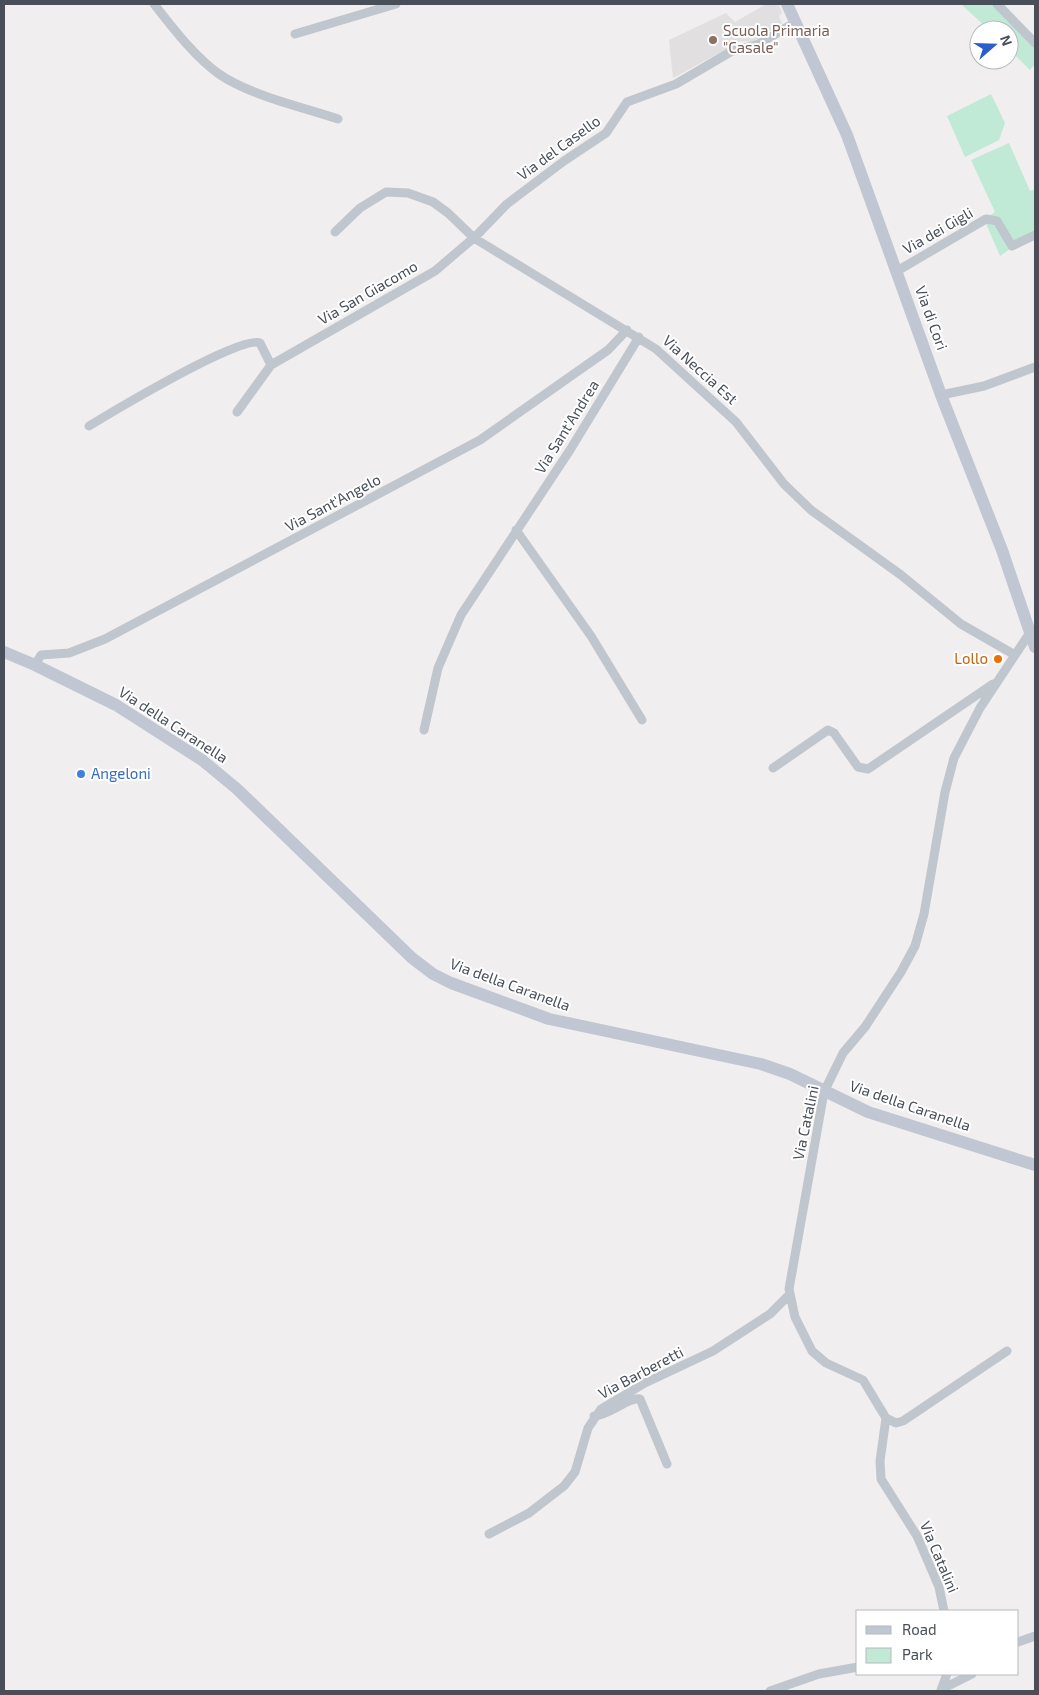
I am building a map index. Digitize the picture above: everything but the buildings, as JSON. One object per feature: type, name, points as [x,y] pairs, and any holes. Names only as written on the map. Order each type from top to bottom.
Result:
[{"type":"main road","name":"Via di Cori","points":[[787,4],[840,116],[941,395],[995,530],[1035,647]]},
{"type":"main road","name":"Via della Caranella","points":[[4,652],[35,665],[126,711],[211,767],[252,803],[412,958],[436,976],[476,993],[556,1021],[753,1061],[790,1074],[868,1112],[1035,1165]]},
{"type":"street","points":[[154,4],[184,39],[222,76],[268,96],[338,119]]},
{"type":"street","points":[[295,34],[396,4]]},
{"type":"street","points":[[997,4],[1035,44]]},
{"type":"street","name":"Via del Casello","points":[[474,238],[507,204],[607,131],[627,102],[676,84],[732,51],[757,46],[796,22]]},
{"type":"street","name":"Via Neccia Est","points":[[335,232],[368,202],[386,192],[395,191],[416,195],[433,202],[448,213],[474,238],[640,337],[665,356],[732,417],[784,484],[811,510],[901,575],[965,627],[1015,655]]},
{"type":"street","name":"Via dei Gigli","points":[[897,271],[986,219],[997,221],[1012,246],[1035,235]]},
{"type":"street","name":"Via San Giacomo","points":[[237,412],[271,365],[435,271],[474,238]]},
{"type":"street","name":"Via Sant'Angelo","points":[[35,665],[41,655],[67,654],[105,639],[480,440],[608,350],[627,330]]},
{"type":"street","name":"Via Sant'Andrea","points":[[424,730],[438,668],[455,626],[472,595],[573,444],[640,337]]},
{"type":"street","points":[[89,426],[211,358],[250,342],[260,343],[271,365]]},
{"type":"street","points":[[941,395],[984,386],[1035,367]]},
{"type":"street","points":[[516,530],[591,636],[642,720]]},
{"type":"street","name":"Via Catalini","points":[[944,1610],[939,1587],[918,1536],[881,1478],[880,1462],[886,1418],[864,1380],[826,1363],[812,1351],[795,1318],[789,1296],[824,1092],[843,1054],[865,1027],[901,972],[919,936],[952,762],[963,737],[997,681],[1031,631]]},
{"type":"street","points":[[773,768],[828,730],[834,733],[858,767],[868,770],[997,681]]},
{"type":"street","name":"Via Barberetti","points":[[489,1534],[533,1511],[564,1486],[576,1470],[594,1416],[606,1405],[632,1390],[702,1356],[746,1330],[774,1312],[789,1296]]},
{"type":"street","points":[[886,1418],[896,1423],[903,1421],[1008,1351]]},
{"type":"street","points":[[594,1416],[611,1412],[634,1399],[640,1399],[667,1464]]},
{"type":"street","points":[[1019,1642],[1035,1636]]},
{"type":"street","points":[[770,1691],[819,1674],[856,1667]]},
{"type":"street","points":[[941,1691],[947,1675]]},
{"type":"street","points":[[941,1691],[970,1675]]},
{"type":"shaded area","name":"Scuola Primaria \"Casale\"","points":[[766,4],[778,4],[782,12],[779,17],[782,23],[754,42],[741,41],[673,78],[669,40],[726,13],[735,22]]},
{"type":"green space","points":[[961,4],[992,4],[1008,20],[978,20]]},
{"type":"green space","points":[[1019,32],[1035,48],[1035,64],[1030,70],[1019,59]]},
{"type":"green space","points":[[991,94],[1005,123],[999,140],[965,157],[947,116]]},
{"type":"green space","points":[[1009,143],[1030,191],[1035,189],[1035,231],[1000,256],[984,219],[995,212],[971,160]]},
{"type":"place","name":"Scuola Primaria \"Casale\"","points":[[713,40]]},
{"type":"place","name":"Lollo","points":[[998,659]]},
{"type":"place","name":"Angeloni","points":[[81,774]]}]
